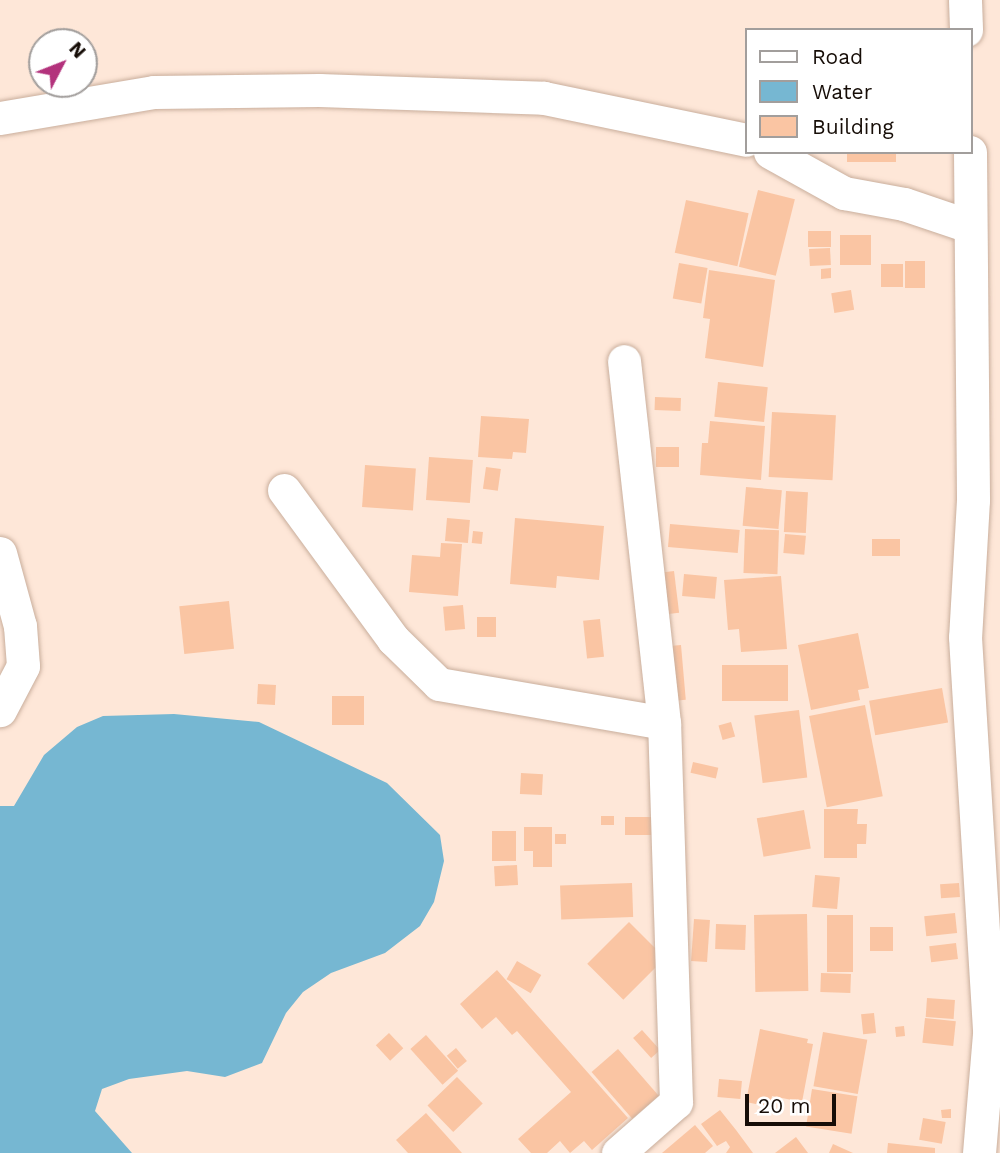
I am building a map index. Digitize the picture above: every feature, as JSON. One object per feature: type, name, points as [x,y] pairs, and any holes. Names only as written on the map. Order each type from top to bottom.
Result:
[{"type":"street","points":[[965,0],[966,28]]},
{"type":"street","points":[[0,118],[154,93],[329,90],[544,98],[744,140]]},
{"type":"street","points":[[773,154],[844,192],[904,204],[969,226]]},
{"type":"street","points":[[970,154],[973,500],[965,637],[989,1034],[979,1153]]},
{"type":"street","points":[[618,1153],[676,1102],[664,723],[624,361]]},
{"type":"street","points":[[284,490],[393,639],[439,684],[664,723]]},
{"type":"street","points":[[0,553],[20,626],[23,666],[0,710]]},
{"type":"water","points":[[174,714],[259,722],[387,783],[440,835],[444,861],[434,902],[420,926],[385,953],[331,973],[303,992],[286,1013],[262,1063],[225,1077],[187,1071],[129,1079],[102,1089],[95,1111],[132,1153],[0,1153],[0,806],[14,806],[44,755],[77,727],[103,716]]},
{"type":"building","points":[[847,154],[896,154],[896,162],[847,162]]},
{"type":"building","points":[[758,190],[795,199],[776,276],[739,267]]},
{"type":"building","points":[[686,200],[749,213],[737,266],[675,253]]},
{"type":"building","points":[[808,231],[831,231],[831,247],[808,247]]},
{"type":"building","points":[[840,235],[871,235],[871,265],[840,265]]},
{"type":"building","points":[[830,248],[831,265],[810,266],[809,249]]},
{"type":"building","points":[[905,261],[925,261],[925,288],[905,288]]},
{"type":"building","points":[[679,263],[708,268],[701,303],[673,298]]},
{"type":"building","points":[[881,264],[903,264],[903,287],[881,287]]},
{"type":"building","points":[[831,268],[831,278],[821,279],[821,269]]},
{"type":"building","points":[[709,270],[775,280],[763,367],[705,358],[710,319],[703,318]]},
{"type":"building","points":[[851,290],[854,310],[834,313],[831,293]]},
{"type":"building","points":[[718,382],[768,387],[764,422],[714,417]]},
{"type":"building","points":[[655,397],[681,398],[681,411],[655,410]]},
{"type":"building","points":[[772,412],[836,415],[833,480],[769,477]]},
{"type":"building","points":[[481,416],[529,419],[526,453],[513,452],[512,459],[478,457]]},
{"type":"building","points":[[710,421],[765,426],[761,480],[700,475],[702,443],[708,443]]},
{"type":"building","points":[[656,447],[679,447],[679,467],[656,467]]},
{"type":"building","points":[[429,457],[473,460],[470,503],[426,500]]},
{"type":"building","points":[[365,465],[416,469],[413,510],[362,507]]},
{"type":"building","points":[[486,467],[501,469],[498,491],[483,489]]},
{"type":"building","points":[[746,487],[782,490],[778,529],[743,526]]},
{"type":"building","points":[[786,491],[808,492],[806,533],[784,532]]},
{"type":"building","points":[[447,518],[470,520],[468,543],[445,541]]},
{"type":"building","points":[[515,518],[604,526],[599,580],[557,576],[556,588],[510,584]]},
{"type":"building","points":[[670,524],[740,530],[738,553],[668,547]]},
{"type":"building","points":[[745,529],[779,530],[777,574],[743,573]]},
{"type":"building","points":[[473,531],[483,532],[482,544],[472,543]]},
{"type":"building","points":[[785,534],[806,536],[804,555],[783,553]]},
{"type":"building","points":[[872,539],[900,539],[900,556],[872,556]]},
{"type":"building","points":[[441,543],[462,544],[458,596],[409,592],[412,555],[440,557]]},
{"type":"building","points":[[674,571],[679,613],[655,616],[650,574]]},
{"type":"building","points":[[684,574],[717,577],[715,599],[682,596]]},
{"type":"building","points":[[781,576],[787,649],[741,652],[739,629],[728,630],[724,580]]},
{"type":"building","points":[[229,601],[234,649],[184,654],[179,606]]},
{"type":"building","points":[[463,605],[465,629],[445,631],[443,607]]},
{"type":"building","points":[[477,617],[496,617],[496,637],[477,637]]},
{"type":"building","points":[[600,619],[604,657],[587,659],[583,621]]},
{"type":"building","points":[[858,633],[869,688],[858,690],[860,700],[811,710],[798,645]]},
{"type":"building","points":[[681,645],[686,700],[664,702],[659,647]]},
{"type":"building","points":[[722,665],[788,665],[788,701],[722,701]]},
{"type":"building","points":[[258,684],[276,685],[275,705],[257,704]]},
{"type":"building","points":[[942,688],[948,722],[875,735],[869,701]]},
{"type":"building","points":[[332,696],[364,696],[364,725],[332,725]]},
{"type":"building","points":[[865,705],[883,796],[827,807],[809,716]]},
{"type":"building","points":[[799,710],[807,777],[763,783],[754,715]]},
{"type":"building","points":[[731,722],[735,736],[723,740],[719,726]]},
{"type":"building","points":[[693,762],[718,768],[716,779],[691,773]]},
{"type":"building","points":[[521,773],[543,774],[542,795],[520,794]]},
{"type":"building","points":[[824,809],[858,809],[857,824],[867,824],[866,844],[857,844],[857,858],[824,858]]},
{"type":"building","points":[[804,810],[811,848],[764,857],[757,818]]},
{"type":"building","points":[[601,816],[614,816],[614,825],[601,825]]},
{"type":"building","points":[[625,817],[654,817],[654,835],[625,835]]},
{"type":"building","points":[[524,827],[552,827],[552,867],[533,867],[533,851],[524,851]]},
{"type":"building","points":[[492,831],[516,831],[516,861],[492,861]]},
{"type":"building","points":[[555,834],[566,834],[566,844],[555,844]]},
{"type":"building","points":[[517,865],[518,885],[495,886],[494,866]]},
{"type":"building","points":[[815,875],[840,877],[837,909],[812,907]]},
{"type":"building","points":[[632,883],[633,917],[561,919],[560,886]]},
{"type":"building","points":[[959,883],[960,897],[941,898],[940,884]]},
{"type":"building","points":[[955,913],[957,933],[926,936],[924,916]]},
{"type":"building","points":[[807,914],[808,991],[755,992],[754,915]]},
{"type":"building","points":[[827,915],[853,915],[853,972],[827,972]]},
{"type":"building","points":[[694,919],[710,920],[707,962],[691,961]]},
{"type":"building","points":[[629,922],[665,958],[623,1000],[587,964]]},
{"type":"building","points":[[716,924],[746,925],[745,950],[715,949]]},
{"type":"building","points":[[870,927],[893,927],[893,951],[870,951]]},
{"type":"building","points":[[956,943],[958,959],[931,962],[929,946]]},
{"type":"building","points":[[517,961],[541,975],[531,993],[506,979]]},
{"type":"building","points":[[497,970],[628,1118],[592,1150],[584,1141],[570,1153],[560,1141],[547,1153],[531,1153],[518,1139],[571,1092],[517,1031],[512,1035],[496,1017],[482,1029],[460,1004]]},
{"type":"building","points":[[821,973],[851,974],[850,993],[820,992]]},
{"type":"building","points":[[927,998],[955,1000],[954,1019],[926,1017]]},
{"type":"building","points":[[874,1013],[876,1033],[863,1034],[861,1014]]},
{"type":"building","points":[[925,1018],[956,1021],[953,1046],[922,1043]]},
{"type":"building","points":[[904,1026],[905,1036],[896,1037],[895,1027]]},
{"type":"building","points":[[760,1029],[808,1039],[807,1043],[813,1044],[802,1102],[772,1096],[770,1107],[746,1102]]},
{"type":"building","points":[[642,1030],[660,1050],[651,1058],[633,1038]]},
{"type":"building","points":[[823,1032],[867,1040],[858,1094],[813,1086]]},
{"type":"building","points":[[389,1033],[403,1048],[390,1061],[376,1045]]},
{"type":"building","points":[[426,1035],[458,1071],[443,1085],[410,1049]]},
{"type":"building","points":[[456,1048],[467,1061],[458,1069],[447,1056]]},
{"type":"building","points":[[618,1049],[659,1096],[632,1119],[592,1072]]},
{"type":"building","points":[[457,1077],[483,1104],[453,1132],[428,1105]]},
{"type":"building","points":[[719,1079],[742,1081],[740,1099],[717,1097]]},
{"type":"building","points":[[812,1089],[857,1096],[851,1134],[806,1127]]},
{"type":"building","points":[[951,1109],[951,1118],[942,1118],[941,1110]]},
{"type":"building","points":[[720,1110],[753,1153],[726,1153],[730,1147],[726,1141],[717,1146],[701,1124]]},
{"type":"building","points":[[426,1113],[462,1153],[408,1153],[396,1140]]},
{"type":"building","points":[[923,1118],[946,1122],[942,1144],[919,1140]]},
{"type":"building","points":[[695,1125],[713,1146],[705,1153],[662,1153]]},
{"type":"building","points":[[796,1137],[808,1153],[775,1153]]},
{"type":"building","points":[[888,1143],[935,1148],[935,1153],[887,1153]]},
{"type":"building","points":[[833,1144],[853,1153],[829,1153]]}]
